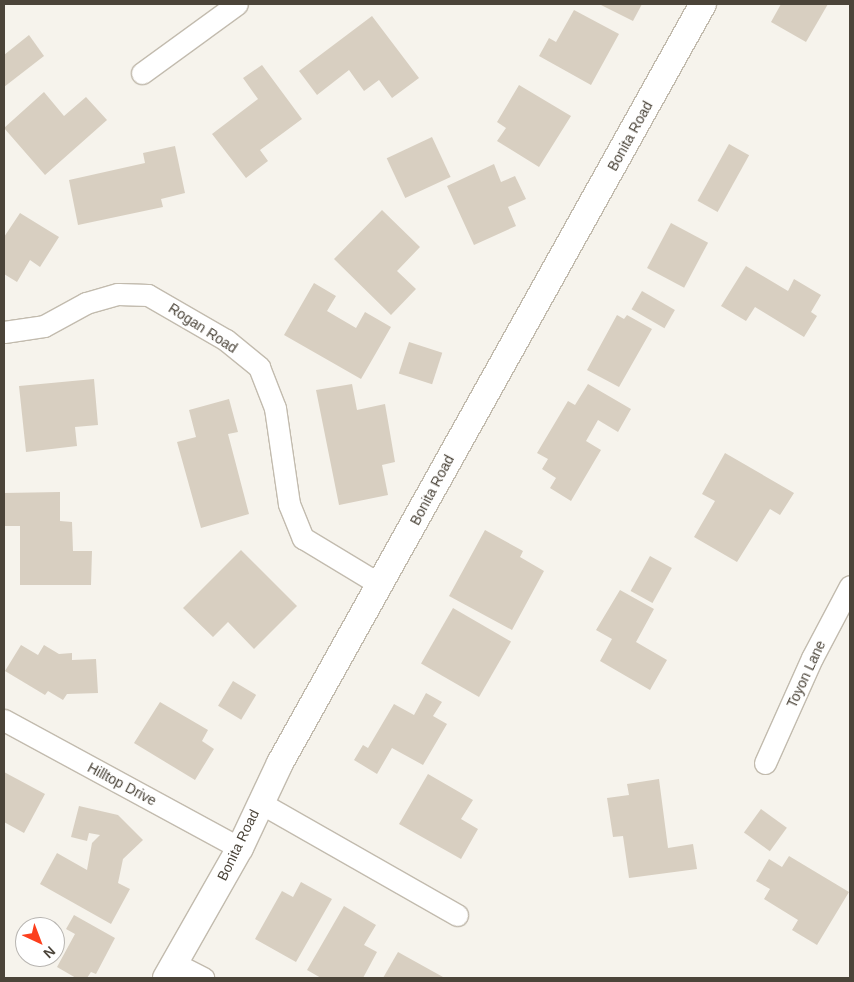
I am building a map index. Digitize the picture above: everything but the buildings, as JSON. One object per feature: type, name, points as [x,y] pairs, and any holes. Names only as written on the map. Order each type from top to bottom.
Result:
[{"type":"street","points":[[142,73],[238,4]]},
{"type":"street","name":"Bonita Road","points":[[170,971],[240,848],[259,802],[381,585],[505,355],[703,4]]},
{"type":"street","name":"Rogan Road","points":[[4,332],[44,326],[86,303],[118,294],[148,295],[226,340],[259,367],[269,392],[275,408],[289,504],[304,538],[381,585]]},
{"type":"street","name":"Toyon Lane","points":[[765,763],[812,658],[850,586]]},
{"type":"street","name":"Hilltop Drive","points":[[4,720],[240,848]]},
{"type":"street","points":[[259,802],[457,915]]},
{"type":"street","points":[[170,971],[202,978]]}]
